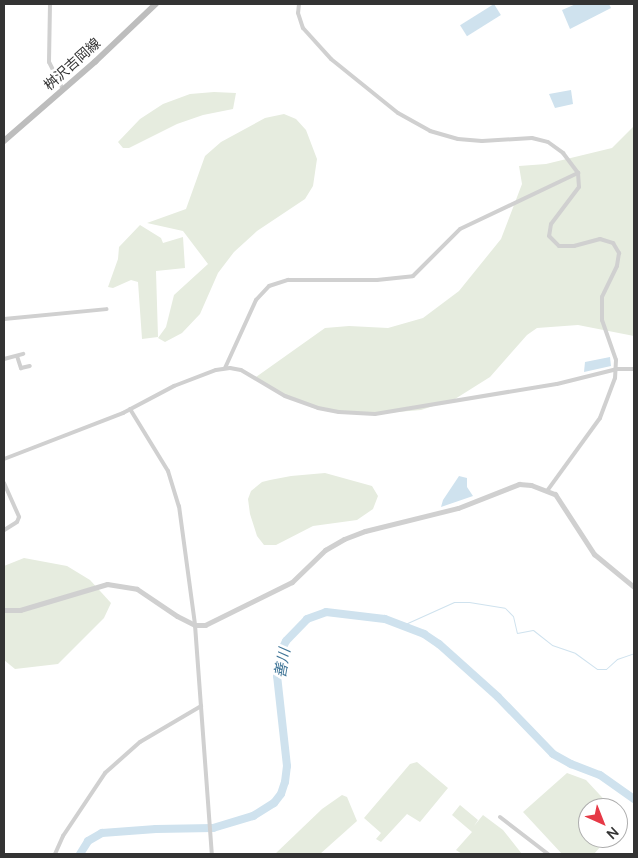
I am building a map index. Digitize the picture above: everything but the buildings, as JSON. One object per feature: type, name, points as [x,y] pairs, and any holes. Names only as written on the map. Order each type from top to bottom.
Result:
[{"type":"main road","name":"桝沢吉岡線","points":[[4,141],[63,90],[156,4]]},
{"type":"street","points":[[50,4],[49,62],[63,90]]},
{"type":"street","points":[[299,4],[298,13],[303,28],[316,43],[331,59],[398,113],[430,131],[458,139],[482,141],[532,138],[548,142],[563,153],[578,173],[579,188],[551,224],[549,236],[559,246],[574,246],[600,238],[613,243],[619,253],[617,266],[602,297],[602,320],[610,340],[617,369],[600,418],[547,491]]},
{"type":"street","points":[[226,368],[256,300],[269,286],[288,280],[377,280],[413,276],[460,228],[578,173]]},
{"type":"street","points":[[4,319],[107,309]]},
{"type":"street","points":[[4,360],[23,354]]},
{"type":"street","points":[[17,356],[21,368],[30,366]]},
{"type":"street","points":[[4,459],[130,409],[200,375],[226,368],[241,370],[285,396],[318,408],[339,412],[375,414],[557,384],[617,369],[634,369]]},
{"type":"street","points":[[130,409],[168,471],[179,506],[195,625],[212,854]]},
{"type":"street","points":[[4,483],[18,517],[17,522],[4,530]]},
{"type":"street","points":[[4,610],[20,610],[107,584],[137,589],[195,625],[205,625],[292,582],[325,550],[365,531],[458,508],[519,484],[531,485],[555,494],[594,554],[614,568],[634,587]]},
{"type":"street","points":[[55,854],[63,836],[105,773],[140,742],[201,706]]},
{"type":"street","points":[[500,817],[548,854]]},
{"type":"shaded area","points":[[236,93],[233,109],[203,115],[177,124],[129,148],[123,148],[118,142],[140,119],[163,104],[190,94]]},
{"type":"shaded area","points":[[284,114],[296,119],[306,130],[317,159],[313,186],[305,199],[257,231],[234,252],[218,273],[200,314],[182,333],[165,342],[158,338],[166,327],[174,295],[208,264],[183,231],[147,223],[186,209],[205,156],[221,142],[265,118]]},
{"type":"shaded area","points":[[634,126],[634,336],[578,325],[537,328],[527,335],[490,377],[455,399],[421,410],[362,415],[316,409],[281,395],[256,377],[325,328],[349,326],[388,328],[423,318],[459,291],[501,239],[522,184],[519,166],[546,164],[612,148]]},
{"type":"shaded area","points":[[140,225],[161,238],[163,243],[183,237],[185,268],[156,271],[158,337],[142,339],[138,282],[131,280],[113,288],[108,287],[118,259],[119,247]]},
{"type":"shaded area","points":[[325,473],[372,486],[378,496],[373,509],[357,520],[313,526],[276,545],[264,545],[257,536],[250,514],[248,499],[251,491],[262,482],[270,480]]},
{"type":"shaded area","points":[[24,558],[67,566],[90,580],[111,603],[104,618],[58,664],[15,669],[4,660],[4,566]]},
{"type":"shaded area","points":[[417,762],[448,788],[420,822],[407,814],[381,842],[376,839],[381,833],[364,818],[410,764]]},
{"type":"shaded area","points":[[567,773],[586,780],[603,798],[578,798],[578,848],[599,848],[594,854],[562,854],[523,812]]},
{"type":"shaded area","points":[[342,795],[347,797],[357,821],[320,854],[275,854],[322,809]]},
{"type":"shaded area","points":[[460,805],[478,820],[474,826],[483,815],[503,830],[522,854],[462,854],[456,850],[472,832],[452,815]]},
{"type":"water","points":[[494,4],[501,15],[467,36],[460,25]]},
{"type":"water","points":[[576,4],[609,4],[611,8],[570,29],[562,10]]},
{"type":"water","points":[[571,90],[573,104],[555,108],[549,94]]},
{"type":"water","points":[[610,357],[611,366],[584,372],[585,362]]},
{"type":"water","points":[[459,476],[467,478],[467,487],[473,496],[441,507],[443,500]]},
{"type":"waterway","points":[[403,625],[454,602],[469,602],[505,608],[513,616],[517,633],[533,630],[552,645],[575,653],[597,669],[606,669],[617,659],[634,653]]},
{"type":"waterway","name":"善川","points":[[80,854],[88,841],[102,833],[156,829],[213,828],[253,816],[274,803],[281,794],[287,766],[277,676],[281,651],[286,641],[307,619],[326,612],[385,619],[424,634],[439,644],[498,697],[553,754],[571,764],[600,775],[634,799]]}]
